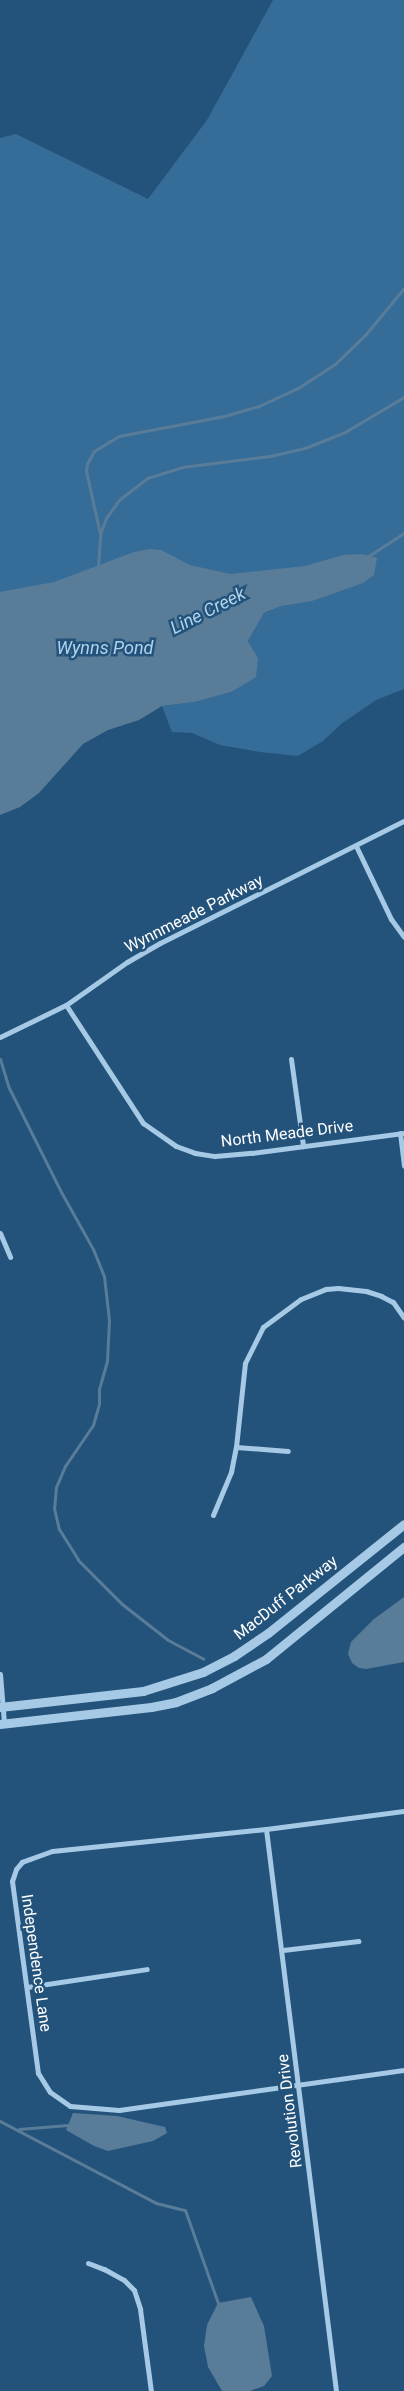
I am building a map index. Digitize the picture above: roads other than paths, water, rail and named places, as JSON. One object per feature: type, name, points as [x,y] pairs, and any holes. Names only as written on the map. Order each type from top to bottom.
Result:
[{"type":"street","name":"Wynnmeade Parkway","points":[[0,1037],[66,1004],[160,943],[404,821]]},
{"type":"street","points":[[356,846],[391,919],[404,937]]},
{"type":"street","name":"North Meade Drive","points":[[66,1004],[144,1123],[168,1142],[195,1153],[215,1156],[252,1153],[402,1133]]},
{"type":"street","points":[[291,1059],[303,1146]]},
{"type":"street","points":[[402,1133],[404,1166]]},
{"type":"street","points":[[0,1233],[10,1257]]},
{"type":"street","points":[[212,1515],[231,1472],[236,1446],[245,1364],[259,1334],[272,1319],[312,1294],[338,1288],[366,1291],[381,1296],[393,1302],[404,1318]]},
{"type":"street","points":[[236,1446],[288,1451]]},
{"type":"street","name":"MacDuff Parkway","points":[[2,1706],[143,1691],[203,1672],[234,1656],[268,1634],[404,1524]]},
{"type":"street","name":"MacDuff Parkway","points":[[2,1724],[151,1707],[176,1702],[212,1688],[266,1659],[404,1547]]},
{"type":"street","points":[[0,1674],[2,1724]]},
{"type":"street","name":"Independence Lane","points":[[404,1811],[52,1851],[22,1862],[16,1869],[12,1881],[38,2073],[50,2092],[70,2106],[119,2110],[404,2070]]},
{"type":"street","name":"Revolution Drive","points":[[266,1828],[300,2086],[336,2391]]},
{"type":"street","points":[[283,1950],[358,1941]]},
{"type":"street","points":[[27,1987],[147,1969]]},
{"type":"street","points":[[88,2263],[104,2269],[134,2290],[140,2309],[151,2391]]},
{"type":"water","name":"Wynns Pond","points":[[150,549],[161,550],[190,565],[230,574],[305,566],[343,555],[362,554],[377,558],[374,575],[363,583],[312,601],[281,606],[264,613],[248,641],[258,658],[256,677],[231,692],[195,702],[162,706],[139,720],[108,730],[83,744],[39,793],[20,807],[0,815],[0,592],[54,582],[134,552]]},
{"type":"water","points":[[404,1597],[404,1662],[366,1669],[359,1668],[352,1663],[348,1654],[351,1642],[374,1619]]},
{"type":"water","points":[[73,2113],[117,2116],[165,2127],[167,2133],[153,2141],[108,2151],[94,2146],[66,2130]]},
{"type":"water","points":[[251,2297],[264,2326],[272,2376],[264,2386],[250,2391],[222,2391],[208,2367],[204,2346],[207,2325],[218,2303]]},
{"type":"waterway","points":[[100,534],[86,471],[87,464],[94,451],[119,436],[224,416],[259,406],[298,388],[335,364],[366,334],[404,288]]},
{"type":"waterway","points":[[98,566],[100,534],[106,518],[119,500],[147,478],[182,467],[270,456],[305,448],[345,432],[404,397]]},
{"type":"waterway","name":"Line Creek","points":[[367,557],[404,533]]},
{"type":"waterway","points":[[0,1059],[9,1088],[60,1190],[93,1249],[104,1276],[109,1320],[107,1361],[99,1389],[99,1404],[93,1425],[65,1466],[56,1487],[54,1508],[59,1529],[78,1560],[122,1604],[168,1640],[203,1659]]},
{"type":"waterway","points":[[0,2121],[156,2203],[185,2210],[218,2303]]},
{"type":"waterway","points":[[19,2129],[68,2125]]}]
